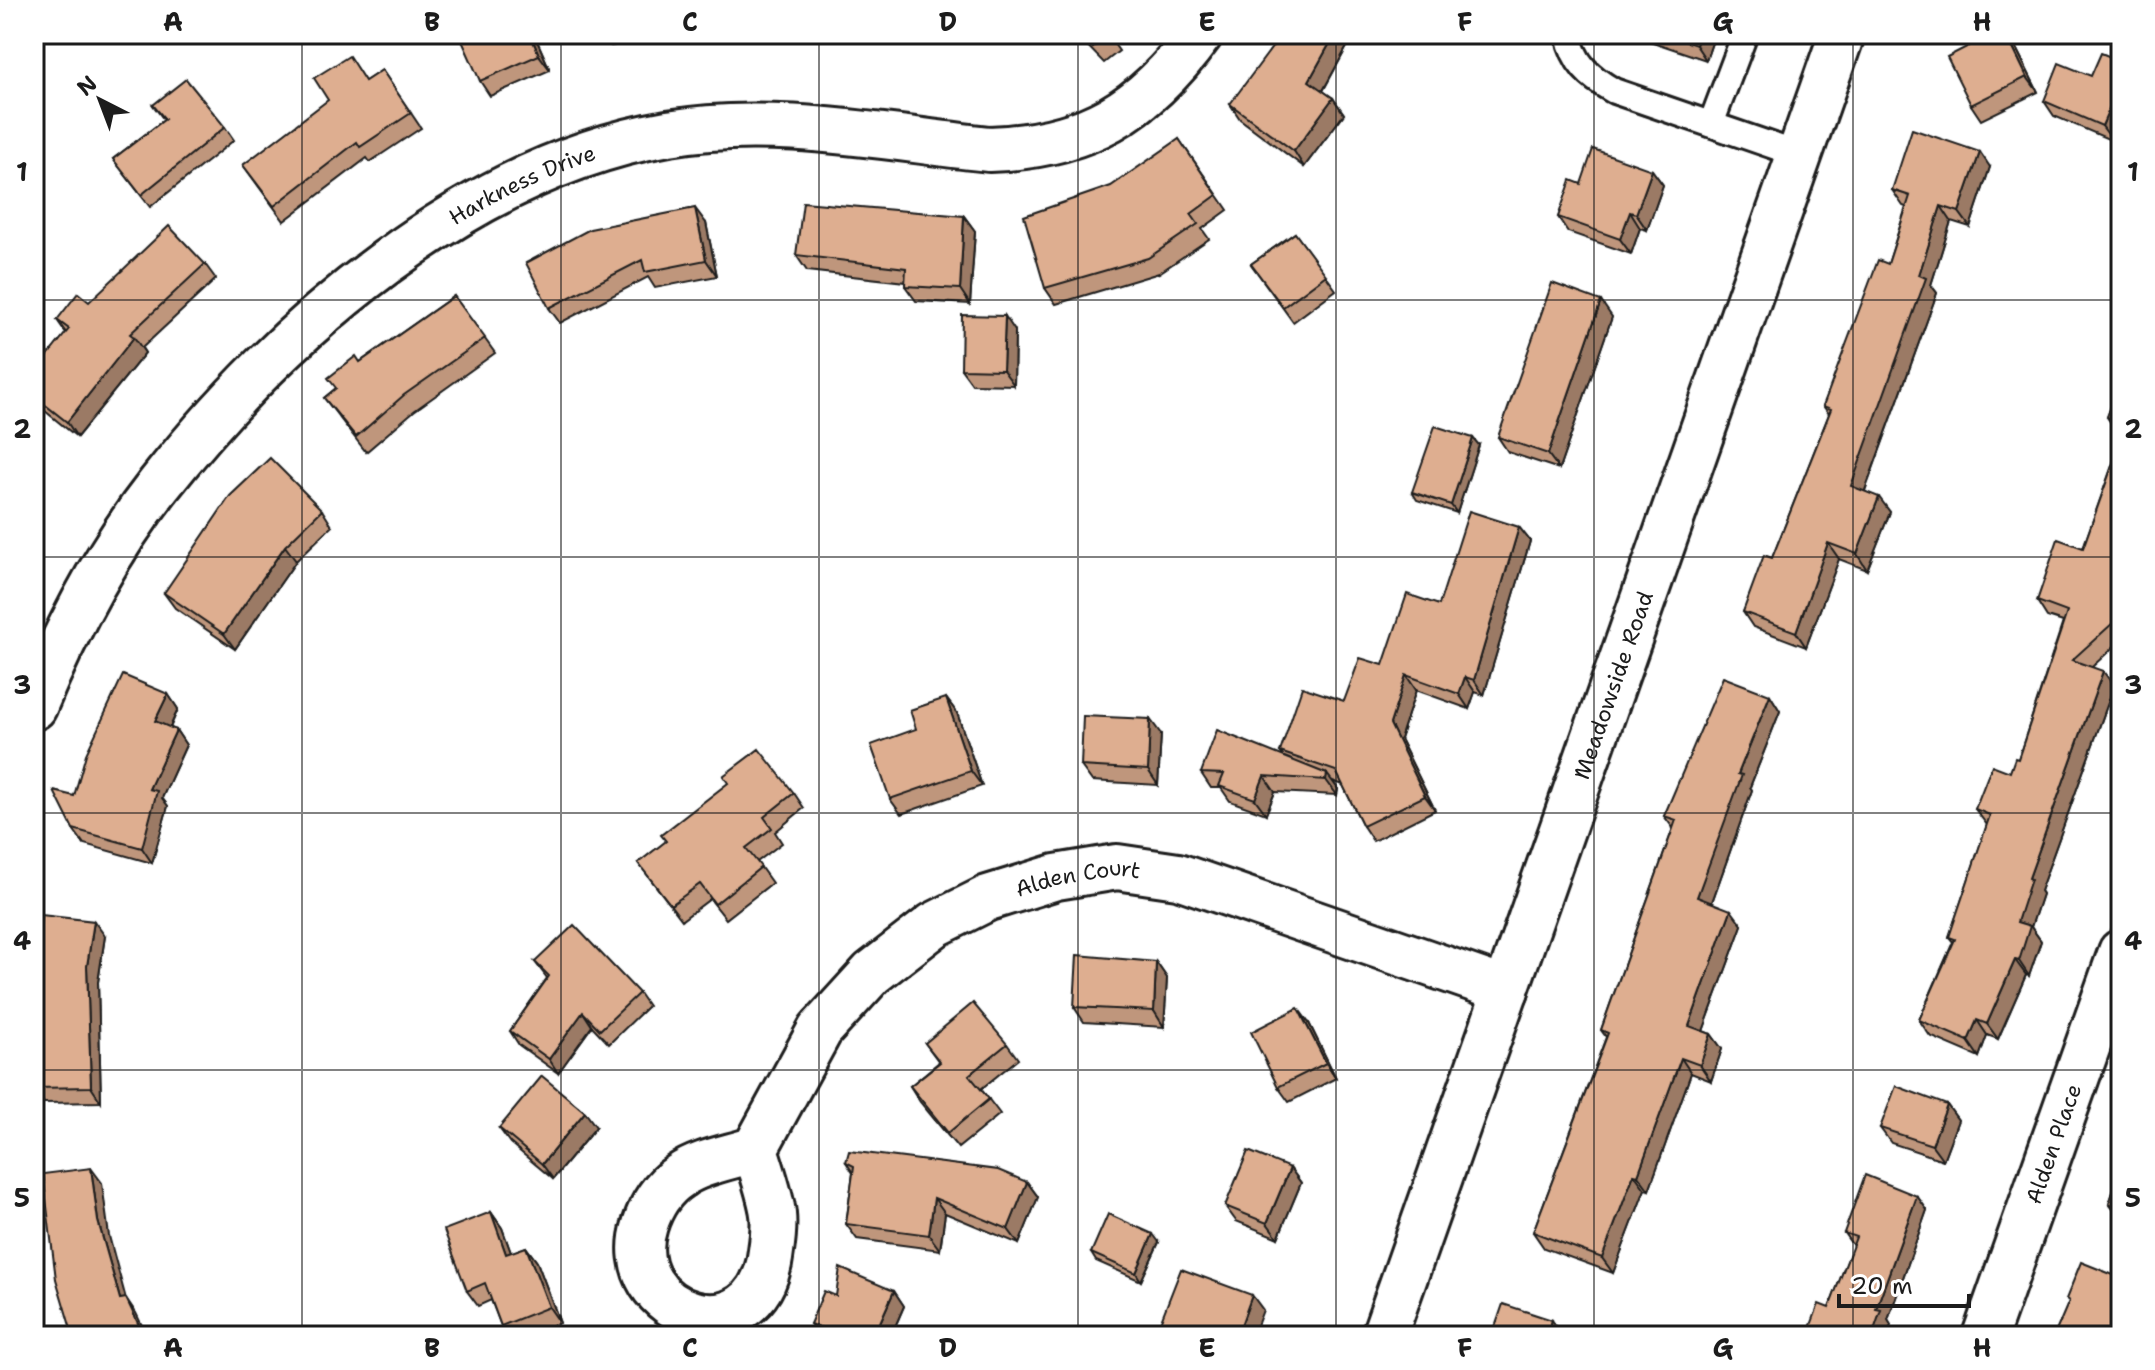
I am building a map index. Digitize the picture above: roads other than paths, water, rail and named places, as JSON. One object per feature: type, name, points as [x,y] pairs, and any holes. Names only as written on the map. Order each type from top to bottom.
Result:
[{"type":"street","name":"Harkness Drive","points":[[34,707],[50,667],[98,577],[157,487],[221,412],[278,353],[361,282],[424,237],[555,166],[610,145],[671,132],[743,127],[989,149],[1019,148],[1069,139],[1131,108],[1157,87],[1200,34]]},
{"type":"street","name":"Meadowside Road","points":[[1384,1336],[1842,34]]},
{"type":"street","name":"Alden Court","points":[[755,1149],[820,1030],[872,973],[934,925],[988,898],[1056,877],[1117,867],[1178,876],[1506,990]]},
{"type":"street","name":"Alden Place","points":[[1985,1336],[2121,952]]},
{"type":"lane","points":[[1568,34],[1572,53],[1590,78],[1614,91],[1800,155]]},
{"type":"lane","points":[[1711,124],[1745,34]]}]
